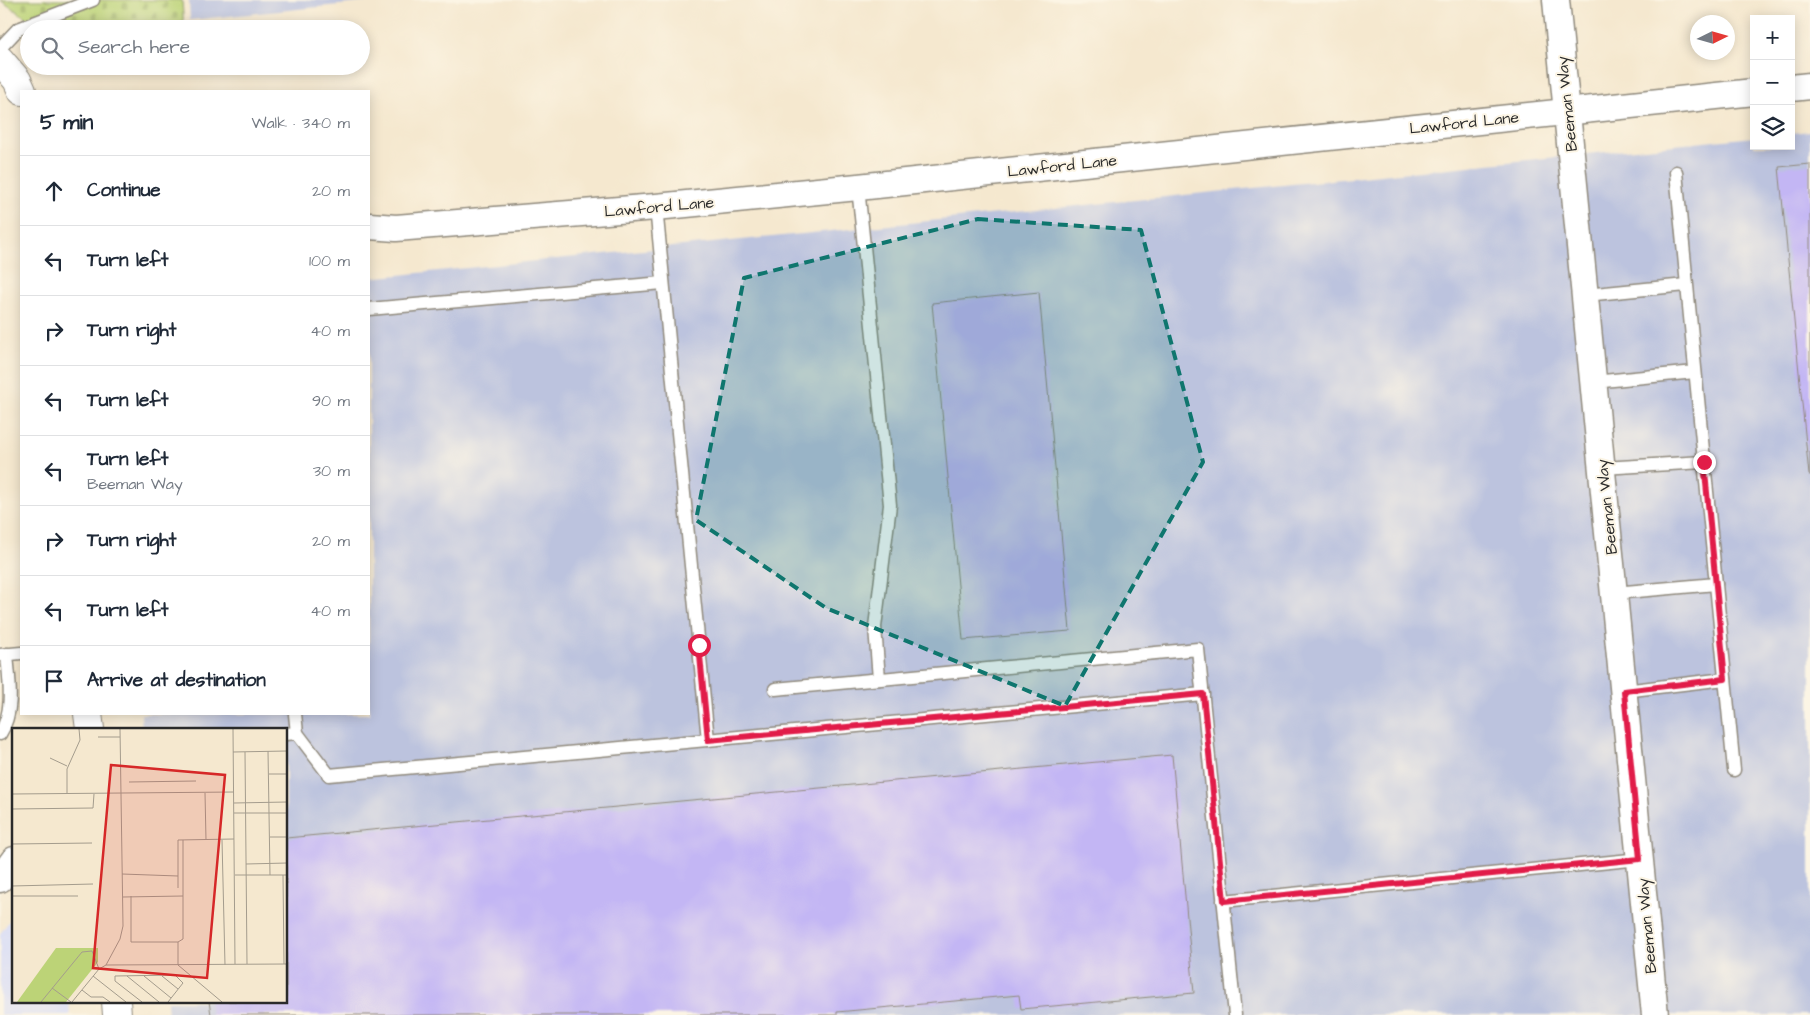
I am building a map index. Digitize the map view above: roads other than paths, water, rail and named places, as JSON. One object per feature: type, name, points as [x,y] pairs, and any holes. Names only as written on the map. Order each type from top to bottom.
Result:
[{"type":"street","name":"Beeman Way","points":[[1556,0],[1655,1015]]},
{"type":"street","points":[[0,60],[17,80],[22,90]]},
{"type":"street","points":[[1795,88],[1810,86]]},
{"type":"street","name":"Lawford Lane","points":[[370,226],[396,228],[656,207],[1567,110],[1750,92]]},
{"type":"street","points":[[88,715],[90,728]]},
{"type":"street","points":[[0,879],[12,863]]},
{"type":"street","points":[[116,1002],[117,1015]]},
{"type":"lane","points":[[41,20],[93,0]]},
{"type":"lane","points":[[0,48],[20,28]]},
{"type":"lane","points":[[1676,172],[1734,770]]},
{"type":"lane","points":[[858,187],[890,505],[875,627],[879,679]]},
{"type":"lane","points":[[656,207],[708,740]]},
{"type":"lane","points":[[370,309],[663,282]]},
{"type":"lane","points":[[1585,295],[1686,285]]},
{"type":"lane","points":[[1593,382],[1695,372]]},
{"type":"lane","points":[[1602,468],[1704,462]]},
{"type":"lane","points":[[1614,593],[1716,584]]},
{"type":"lane","points":[[774,689],[1198,649],[1235,1015]]},
{"type":"lane","points":[[0,734],[4,728],[10,708],[4,654],[20,653]]},
{"type":"lane","points":[[1624,691],[1725,679]]},
{"type":"lane","points":[[295,715],[292,734],[329,775],[1203,694]]},
{"type":"lane","points":[[1224,901],[1640,859]]}]
